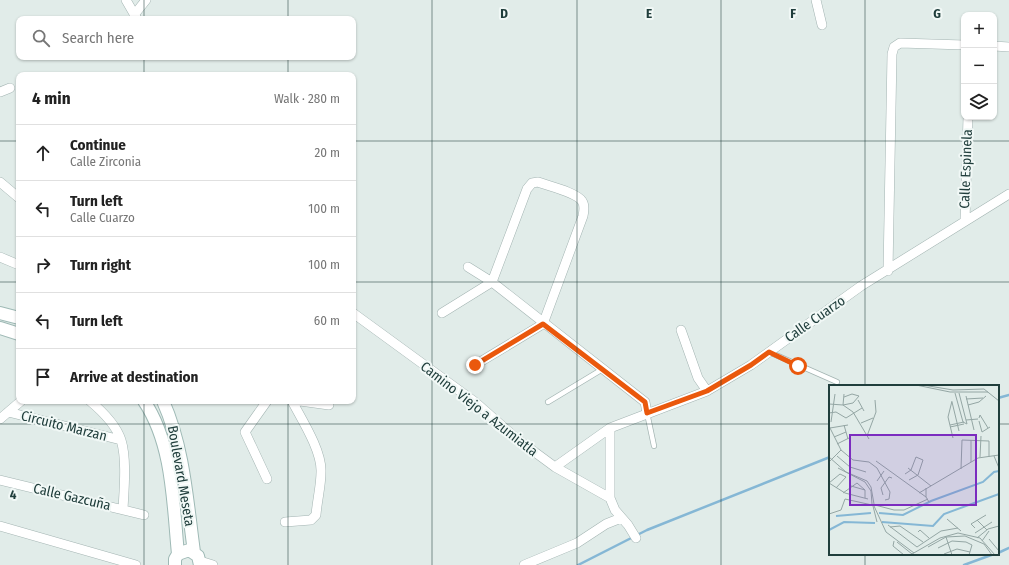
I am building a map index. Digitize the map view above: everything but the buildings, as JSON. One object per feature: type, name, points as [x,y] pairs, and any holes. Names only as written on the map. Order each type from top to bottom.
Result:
[{"type":"street","points":[[126,0],[134,16]]},
{"type":"street","points":[[136,16],[146,0]]},
{"type":"street","points":[[816,0],[822,25]]},
{"type":"street","points":[[888,271],[892,54],[894,47],[900,43],[961,45]]},
{"type":"street","points":[[997,46],[1009,47]]},
{"type":"street","points":[[0,92],[10,88]]},
{"type":"street","name":"Calle Espinela","points":[[964,221],[968,120]]},
{"type":"street","points":[[0,182],[16,195]]},
{"type":"street","points":[[442,313],[492,282],[527,189],[532,183],[538,182],[577,196],[582,201],[584,208],[583,216],[543,324],[475,365]]},
{"type":"street","name":"Calle Cuarzo","points":[[555,468],[610,428],[707,391],[751,365],[861,286],[888,271],[964,221],[1009,194]]},
{"type":"street","points":[[0,257],[16,264]]},
{"type":"street","points":[[468,267],[492,282],[601,370],[645,402],[647,413]]},
{"type":"street","points":[[0,313],[16,317]]},
{"type":"street","name":"Camino Viejo a Azumiatla","points":[[356,315],[475,402],[517,439],[555,468],[610,498]]},
{"type":"street","points":[[0,328],[16,333]]},
{"type":"street","points":[[681,330],[698,378],[707,391]]},
{"type":"street","name":"Circuito Marzan","points":[[0,419],[17,404]]},
{"type":"street","name":"Circuito Marzan","points":[[93,404],[109,420],[120,440],[124,473],[123,509]]},
{"type":"street","name":"Boulevard Meseta","points":[[146,404],[157,426],[166,453],[177,559]]},
{"type":"street","name":"Boulevard Meseta","points":[[164,404],[172,420],[178,442],[198,559]]},
{"type":"street","points":[[265,404],[246,432],[267,479]]},
{"type":"street","points":[[285,522],[311,520],[316,515],[321,472],[320,462],[307,430],[294,404]]},
{"type":"street","points":[[322,404],[330,405]]},
{"type":"street","name":"Circuito Marzan","points":[[8,412],[120,440]]},
{"type":"street","points":[[610,428],[610,498],[615,510],[635,536]]},
{"type":"street","name":"Calle Gazcuña","points":[[0,480],[144,515]]},
{"type":"street","points":[[524,565],[577,543],[606,524],[621,518]]},
{"type":"street","points":[[0,526],[136,565]]},
{"type":"street","points":[[177,559],[189,550],[198,559],[213,565]]},
{"type":"lane","points":[[769,352],[837,382]]},
{"type":"lane","points":[[548,402],[601,370]]},
{"type":"lane","points":[[647,413],[654,446]]},
{"type":"waterway","points":[[999,398],[1009,395]]},
{"type":"waterway","points":[[578,565],[647,530],[829,457]]},
{"type":"waterway","points":[[999,553],[1009,548]]},
{"type":"waterway","points":[[964,565],[991,555]]},
{"type":"route","points":[[475,365],[543,324],[601,370],[645,402],[647,413],[707,391],[751,365],[769,352],[798,366]]}]
